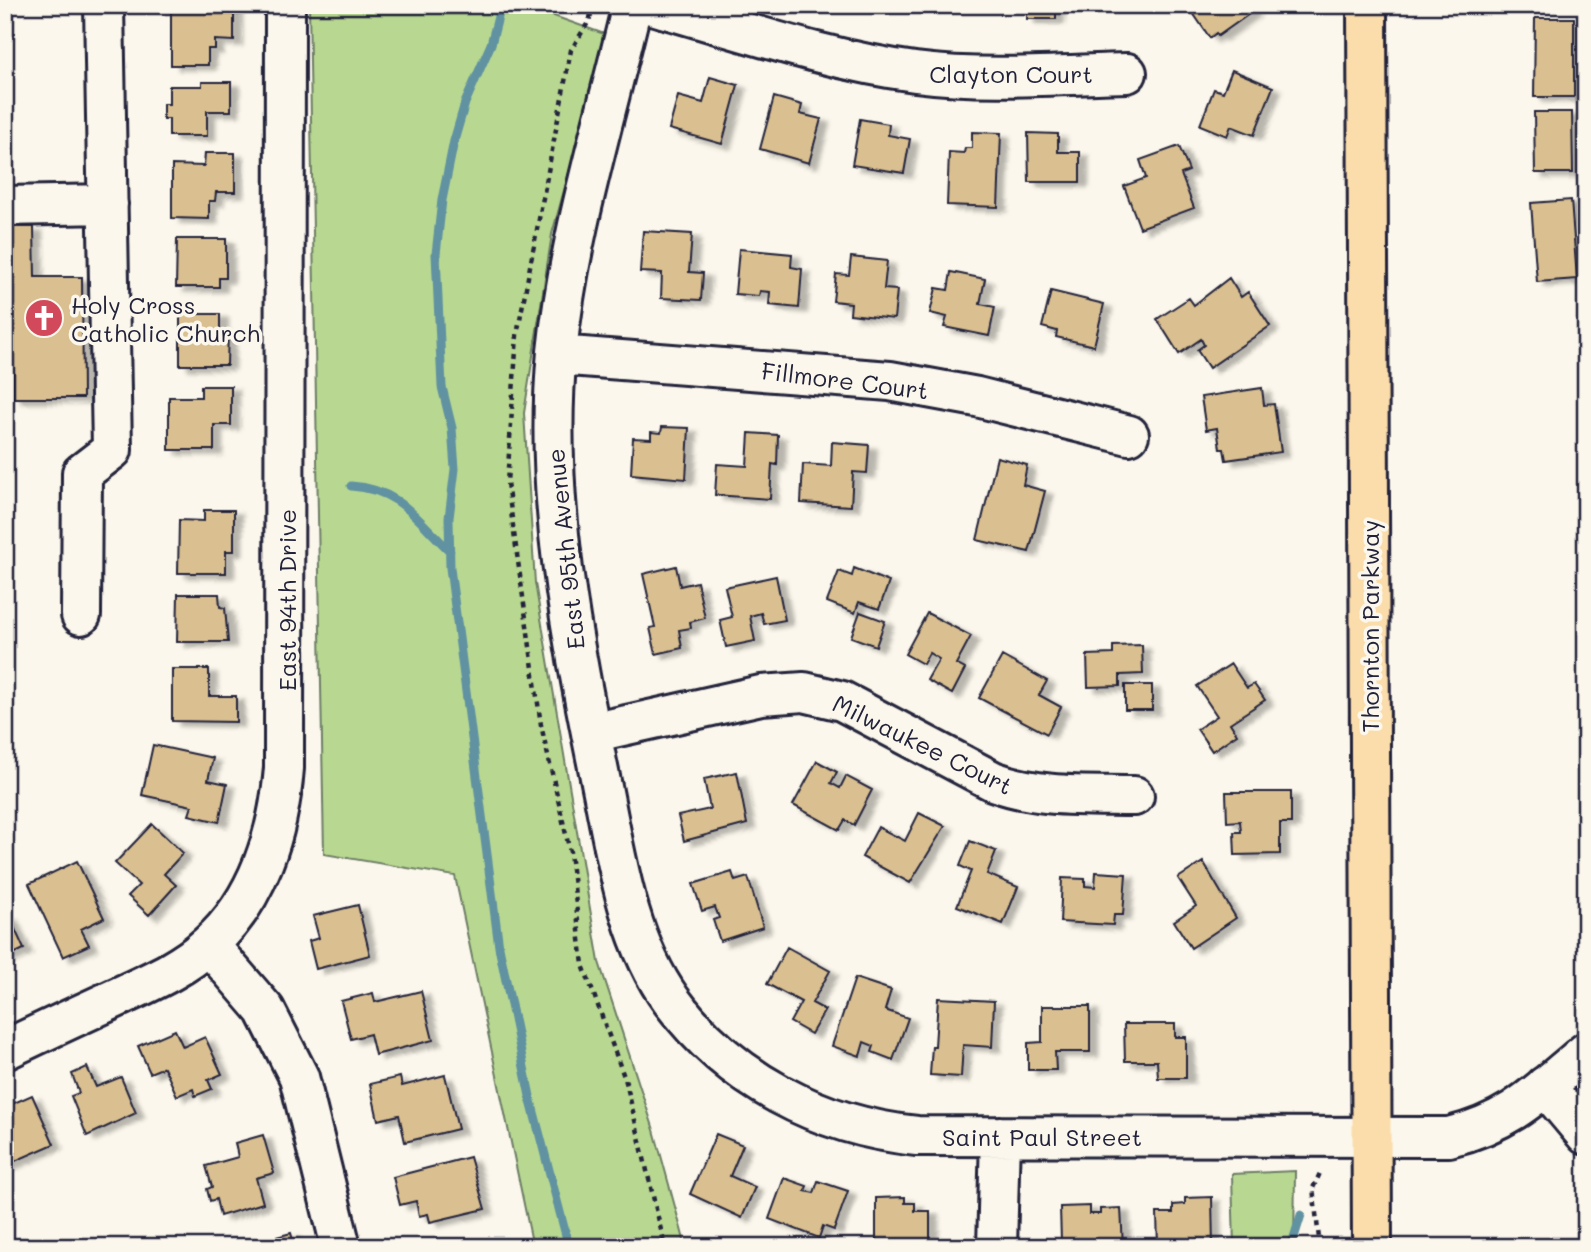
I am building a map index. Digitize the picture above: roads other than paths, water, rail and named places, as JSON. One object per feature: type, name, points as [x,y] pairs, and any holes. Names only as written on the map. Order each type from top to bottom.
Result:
[{"type":"main road","name":"Thornton Parkway","points":[[1367,5],[1371,1247]]},
{"type":"street","points":[[81,615],[82,472],[112,450],[104,5]]},
{"type":"street","name":"East 94th Drive","points":[[5,1050],[160,977],[209,945],[233,918],[263,863],[281,805],[284,768],[285,5]]},
{"type":"street","name":"East 95th Avenue","points":[[632,5],[570,259],[552,412],[555,508],[565,597],[591,733],[614,846],[642,945],[671,1000],[730,1063]]},
{"type":"street","name":"Clayton Court","points":[[652,5],[855,61],[915,72],[970,77],[1128,73]]},
{"type":"street","points":[[5,205],[107,204]]},
{"type":"street","name":"Fillmore Court","points":[[557,355],[890,381],[976,397],[1129,435]]},
{"type":"street","name":"Milwaukee Court","points":[[591,733],[761,695],[804,692],[842,701],[993,781],[1020,791],[1044,795],[1133,796]]},
{"type":"street","points":[[209,945],[265,1010],[299,1077],[341,1247]]},
{"type":"street","name":"Saint Paul Street","points":[[730,1063],[775,1094],[860,1126],[917,1136],[1449,1137],[1474,1130],[1516,1111],[1586,1052]]},
{"type":"street","points":[[1545,1086],[1586,1135]]},
{"type":"street","points":[[997,1247],[1000,1136]]},
{"type":"waterway","points":[[498,17],[491,44],[465,103],[454,141],[442,200],[436,254],[442,387],[452,428],[455,469],[449,518],[450,568],[499,947],[531,1101],[569,1247]]},
{"type":"waterway","points":[[351,486],[368,488],[395,500],[407,508],[450,551]]},
{"type":"waterway","points":[[1291,1247],[1301,1215]]},
{"type":"place","name":"Holy Cross Catholic Church","points":[[44,318]]}]
